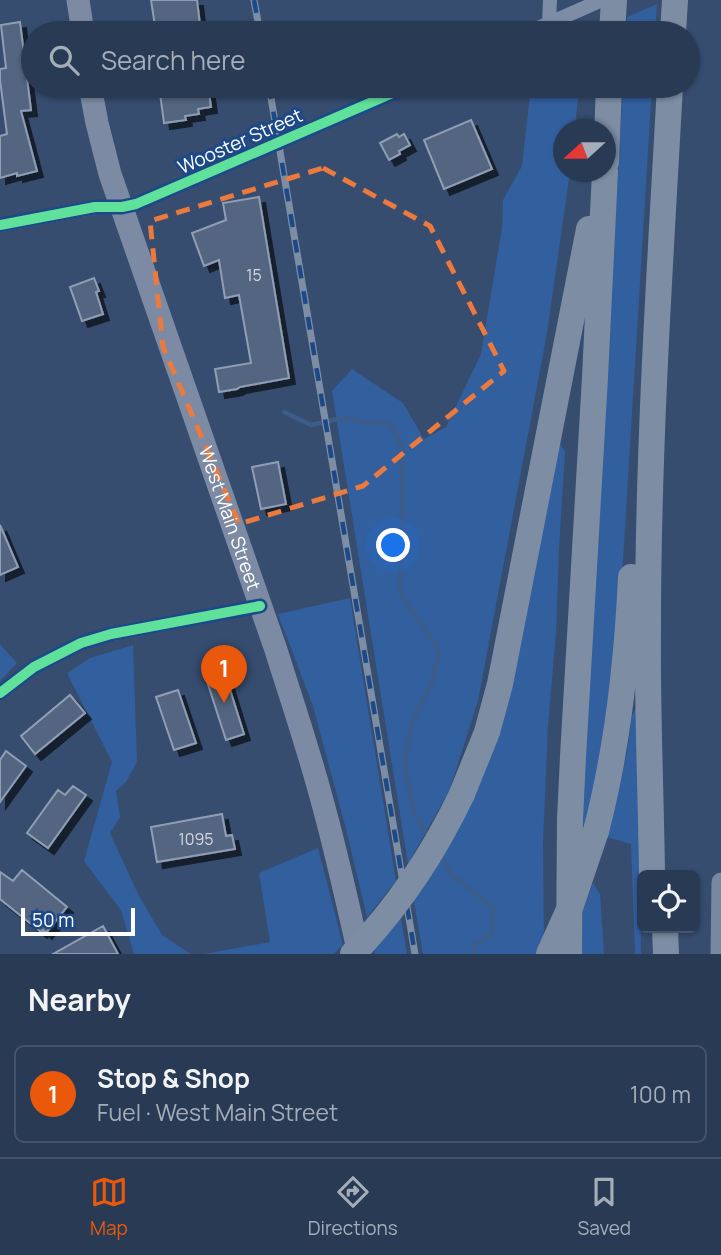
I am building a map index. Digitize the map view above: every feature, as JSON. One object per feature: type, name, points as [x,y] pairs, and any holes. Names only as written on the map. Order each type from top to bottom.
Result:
[{"type":"highway","points":[[674,21],[675,0]]},
{"type":"highway","points":[[604,119],[608,98]]},
{"type":"highway","points":[[608,119],[609,98]]},
{"type":"highway","points":[[652,870],[648,625],[650,505],[653,382],[669,98]]},
{"type":"highway","points":[[353,954],[407,889],[439,839],[462,794],[487,732],[500,684],[585,249],[595,182]]},
{"type":"highway","points":[[569,954],[570,818],[604,182]]},
{"type":"highway","points":[[549,954],[576,893],[596,831],[624,684],[645,328],[661,234]]},
{"type":"highway","points":[[650,782],[662,870]]},
{"type":"highway","points":[[653,933],[653,954]]},
{"type":"highway","points":[[665,933],[666,954]]},
{"type":"main road","points":[[78,0],[81,21]]},
{"type":"main road","name":"West Main Street","points":[[93,98],[104,153],[296,712],[320,792],[359,954]]},
{"type":"street","points":[[549,21],[550,0]]},
{"type":"street","points":[[563,21],[610,14]]},
{"type":"street","name":"Wooster Street","points":[[0,225],[95,206],[122,207],[150,200],[382,98]]},
{"type":"street","points":[[0,693],[34,667],[80,643],[111,634],[260,606]]},
{"type":"street","points":[[720,954],[721,882]]},
{"type":"highlighted area","points":[[323,168],[430,226],[504,371],[363,486],[239,524],[163,347],[150,221]]},
{"type":"shaded area","points":[[657,4],[656,21],[627,21],[627,17]]},
{"type":"shaded area","points":[[530,98],[578,98],[576,119],[553,119],[553,182],[569,182],[547,333],[478,701],[450,789],[408,864],[332,391],[352,369],[403,403],[424,439],[446,427],[481,354],[502,228],[503,200],[522,166]]},
{"type":"shaded area","points":[[622,98],[651,98],[619,626],[610,715],[587,829],[581,823]]},
{"type":"shaded area","points":[[560,444],[565,451],[543,843],[544,944],[539,954],[423,954],[413,896],[441,852]]},
{"type":"shaded area","points":[[350,598],[396,881],[367,917],[313,706],[278,614]]},
{"type":"shaded area","points":[[0,644],[17,663],[0,681]]},
{"type":"shaded area","points":[[133,645],[137,762],[126,782],[116,791],[120,817],[110,833],[138,894],[162,935],[191,954],[134,954],[121,910],[84,861],[112,762],[67,673],[90,658]]},
{"type":"shaded area","points":[[637,706],[640,870],[637,870],[637,933],[641,933],[641,954],[635,954],[631,844],[605,834],[627,752],[632,715]]},
{"type":"shaded area","points":[[318,848],[343,945],[333,954],[204,954],[270,942],[259,873]]},
{"type":"shaded area","points":[[593,883],[600,894],[604,954],[581,954],[579,920]]},
{"type":"shaded area","points":[[400,913],[407,954],[375,954],[374,945]]},
{"type":"building","points":[[151,0],[197,0],[200,21],[154,21]]},
{"type":"building","points":[[20,22],[21,98],[30,98],[31,110],[21,111],[37,171],[0,178],[0,136],[7,134],[0,80],[0,69],[6,68],[1,25]]},
{"type":"building","points":[[161,98],[210,98],[211,107],[198,109],[199,114],[185,116],[186,120],[164,123]]},
{"type":"building","points":[[471,120],[492,169],[444,189],[424,140]]},
{"type":"building","points":[[397,134],[399,137],[404,134],[410,145],[389,160],[380,143]]},
{"type":"building","points":[[259,197],[289,378],[219,392],[215,369],[251,363],[239,295],[225,298],[219,260],[204,266],[192,233],[226,220],[223,203]]},
{"type":"building","points":[[94,278],[103,314],[82,321],[70,287]]},
{"type":"building","points":[[278,462],[286,504],[261,509],[252,467]]},
{"type":"building","points":[[0,525],[18,567],[0,575]]},
{"type":"building","points":[[223,667],[244,734],[226,740],[204,672]]},
{"type":"building","points":[[178,690],[196,743],[174,750],[156,697]]},
{"type":"building","points":[[70,695],[85,713],[35,754],[21,736]]},
{"type":"building","points":[[6,751],[26,766],[0,802],[0,760]]},
{"type":"building","points":[[73,786],[86,795],[48,848],[27,833],[58,790],[65,795]]},
{"type":"building","points":[[222,814],[226,836],[232,835],[235,849],[157,862],[151,827]]},
{"type":"building","points":[[22,870],[67,907],[46,933],[43,930],[41,932],[0,899],[0,872],[13,881]]},
{"type":"building","points":[[103,926],[118,954],[53,954]]},
{"type":"waterway","points":[[284,412],[311,425],[342,418],[370,423],[389,422],[402,447],[400,593],[439,650],[432,683],[412,721],[405,765],[414,813],[430,839]]},
{"type":"waterway","points":[[440,855],[452,875],[493,907],[492,933],[474,946],[474,954]]},
{"type":"railway","points":[[254,0],[258,21]]},
{"type":"railway","points":[[271,98],[415,954]]},
{"type":"cycle path","points":[[0,225],[95,207],[136,204],[381,98]]},
{"type":"cycle path","points":[[0,693],[34,667],[81,643],[111,634],[260,606]]},
{"type":"place","name":"Stop & Shop","points":[[224,703]]}]
